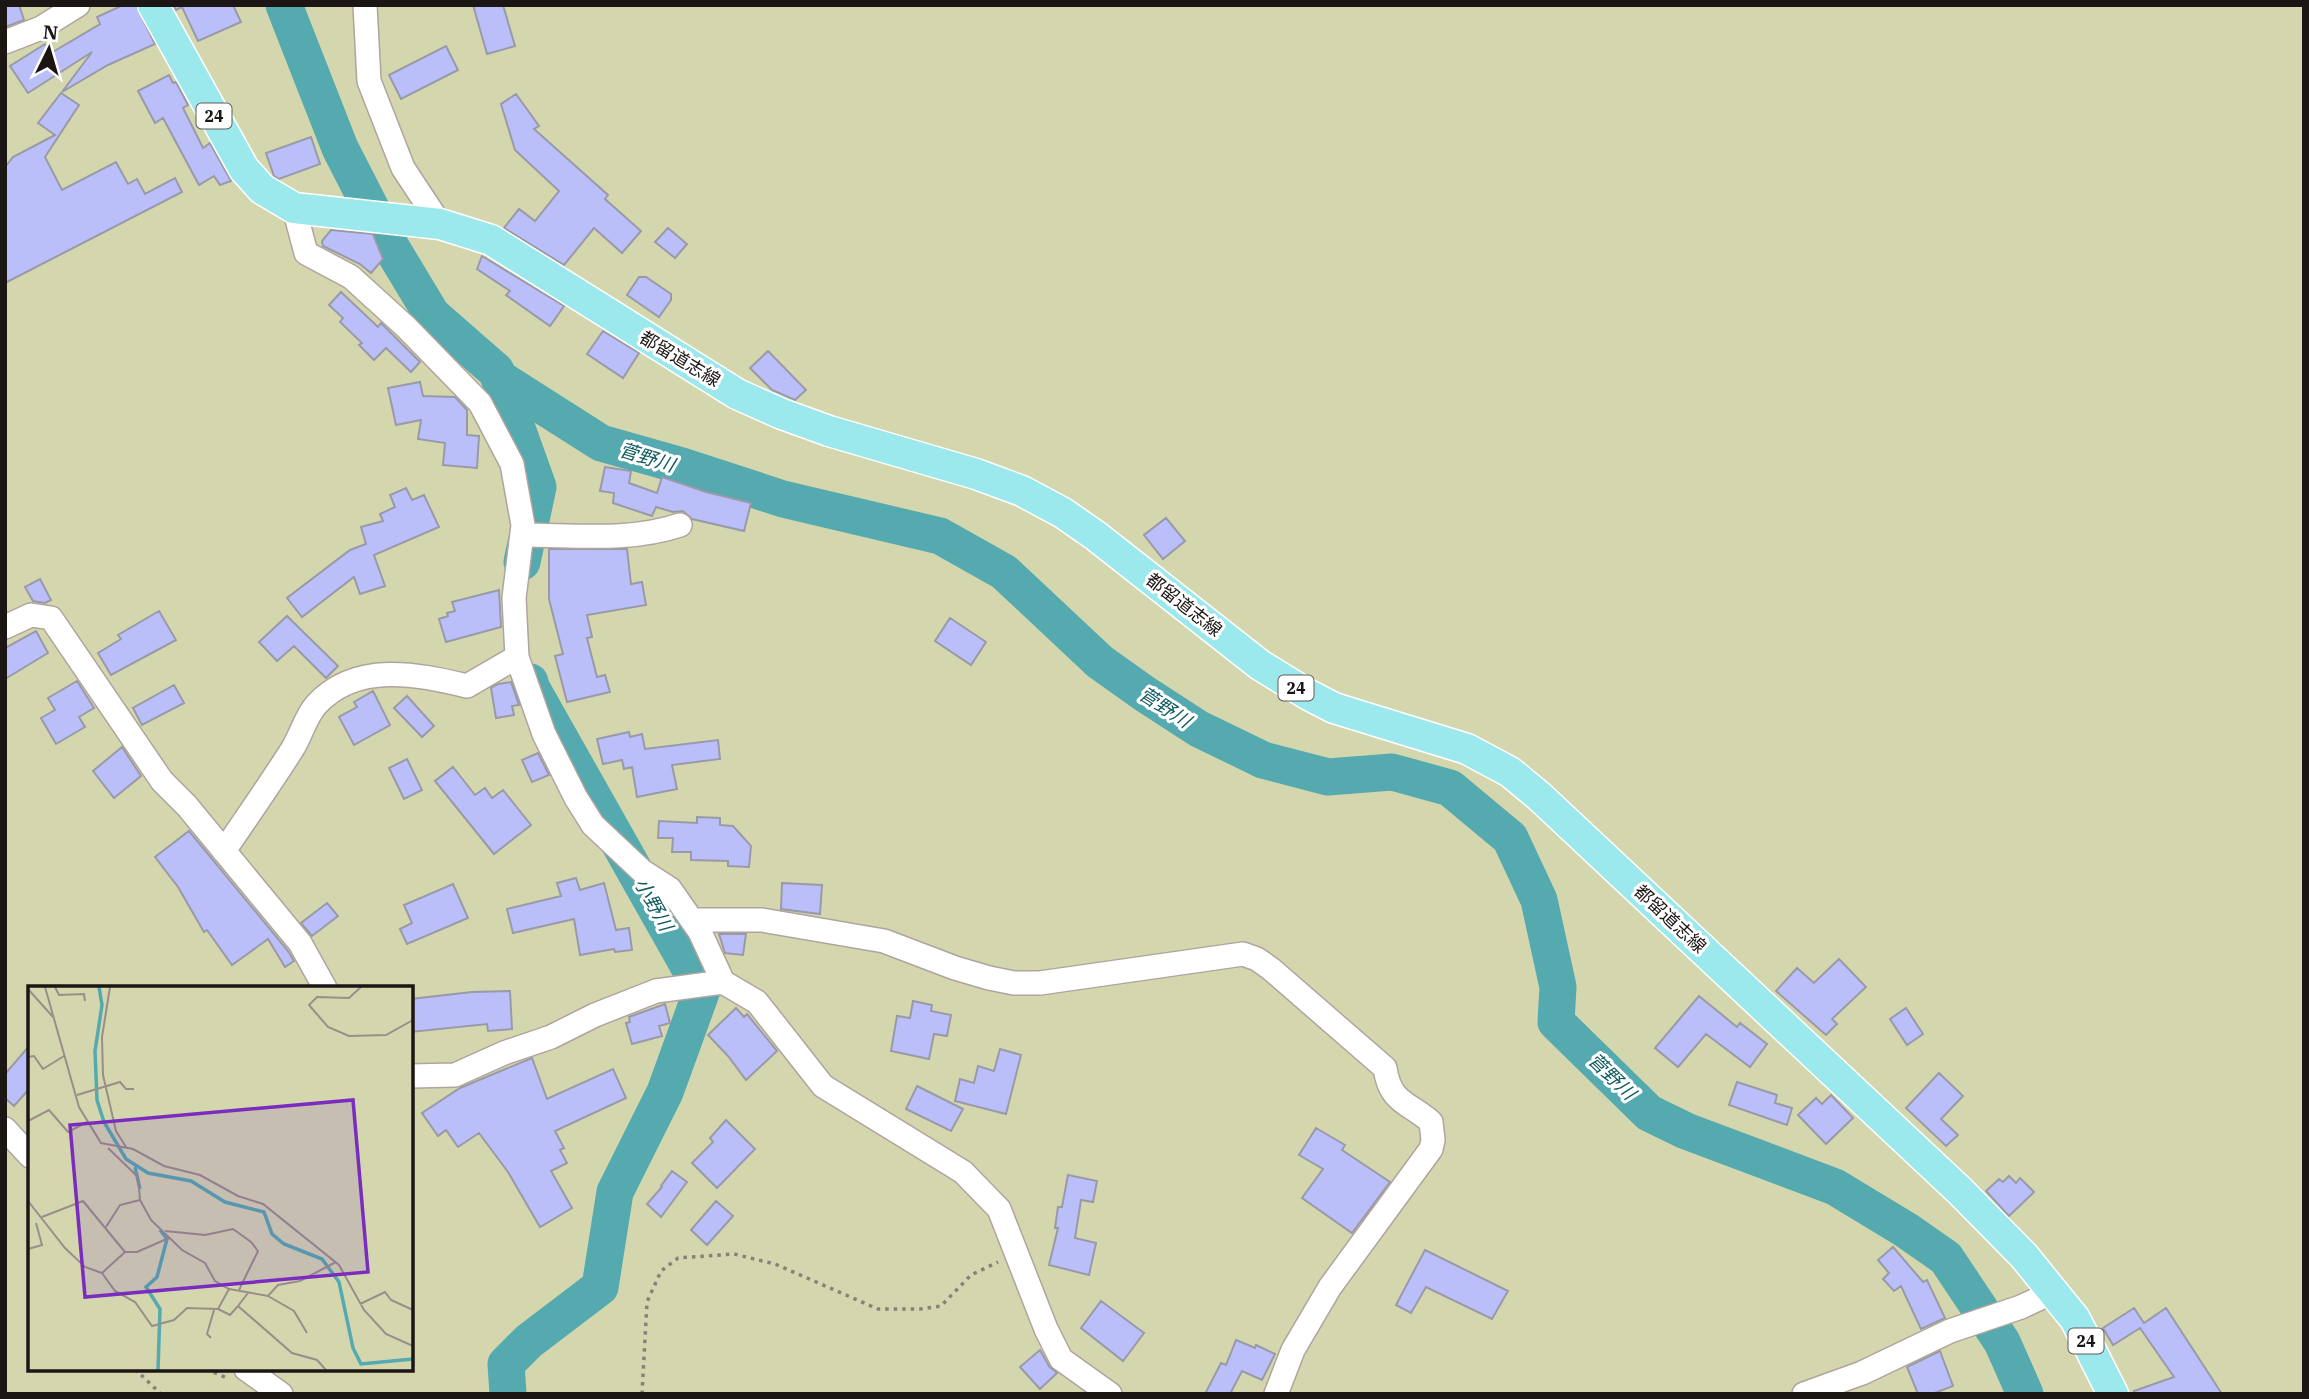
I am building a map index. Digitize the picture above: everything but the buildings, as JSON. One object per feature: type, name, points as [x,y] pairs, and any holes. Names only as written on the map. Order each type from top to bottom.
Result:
[{"type":"main road","name":"都留道志線","points":[[153,5],[244,169],[262,189],[294,208],[440,224],[491,240],[737,394],[829,431],[976,474],[1022,491],[1063,513],[1261,665],[1307,694],[1334,708],[1467,749],[1510,772],[1549,805],[1960,1191],[2024,1256],[2075,1320],[2113,1394]]},
{"type":"street","points":[[5,43],[41,28],[78,5]]},
{"type":"street","points":[[365,5],[369,81],[403,167],[440,224]]},
{"type":"street","points":[[294,208],[306,253],[351,277],[480,403],[512,464],[523,525],[514,598],[517,657],[544,734],[576,798],[593,825],[642,871],[670,889],[693,920],[723,982],[757,1002],[823,1086],[963,1172],[999,1209],[1046,1329],[1061,1359],[1110,1394]]},
{"type":"street","points":[[522,536],[624,537],[680,525]]},
{"type":"street","points":[[5,627],[31,615],[51,618],[162,781],[187,806],[300,943],[324,986]]},
{"type":"street","points":[[224,851],[295,745],[315,706],[348,681],[385,674],[422,675],[467,686],[517,657]]},
{"type":"street","points":[[693,920],[762,920],[884,941],[955,968],[1014,983],[1040,983],[1243,954],[1257,959],[1271,969],[1385,1068],[1394,1096],[1431,1122],[1433,1140],[1431,1149],[1330,1287],[1293,1350],[1276,1394]]},
{"type":"street","points":[[413,1076],[455,1075],[656,991],[723,982]]},
{"type":"street","points":[[5,1129],[28,1154]]},
{"type":"street","points":[[1804,1394],[1862,1373],[1950,1331],[2021,1307],[2053,1292]]},
{"type":"street","points":[[249,1371],[281,1394]]},
{"type":"path","points":[[642,1394],[647,1302],[661,1271],[678,1258],[734,1254],[775,1264],[878,1309],[920,1310],[941,1306],[971,1275],[1017,1255]]},
{"type":"path","points":[[137,1371],[161,1394]]},
{"type":"green space","points":[[5,5],[2304,5],[2304,1394],[5,1394]]},
{"type":"waterway","name":"菅野川","points":[[284,5],[340,148],[388,242],[432,315],[496,371],[499,378],[601,443],[783,499],[940,536],[1004,572],[1100,662],[1145,694],[1199,729],[1263,760],[1328,777],[1392,772],[1450,788],[1510,838],[1539,900],[1558,987],[1556,1022],[1649,1113],[1686,1131],[1835,1187],[1946,1258],[2002,1342],[2025,1394]]},
{"type":"waterway","name":"小野川","points":[[499,378],[538,487],[522,562]]},
{"type":"waterway","name":"小野川","points":[[508,1394],[506,1364],[529,1341],[600,1287],[615,1192],[665,1092],[702,990],[530,682]]}]
